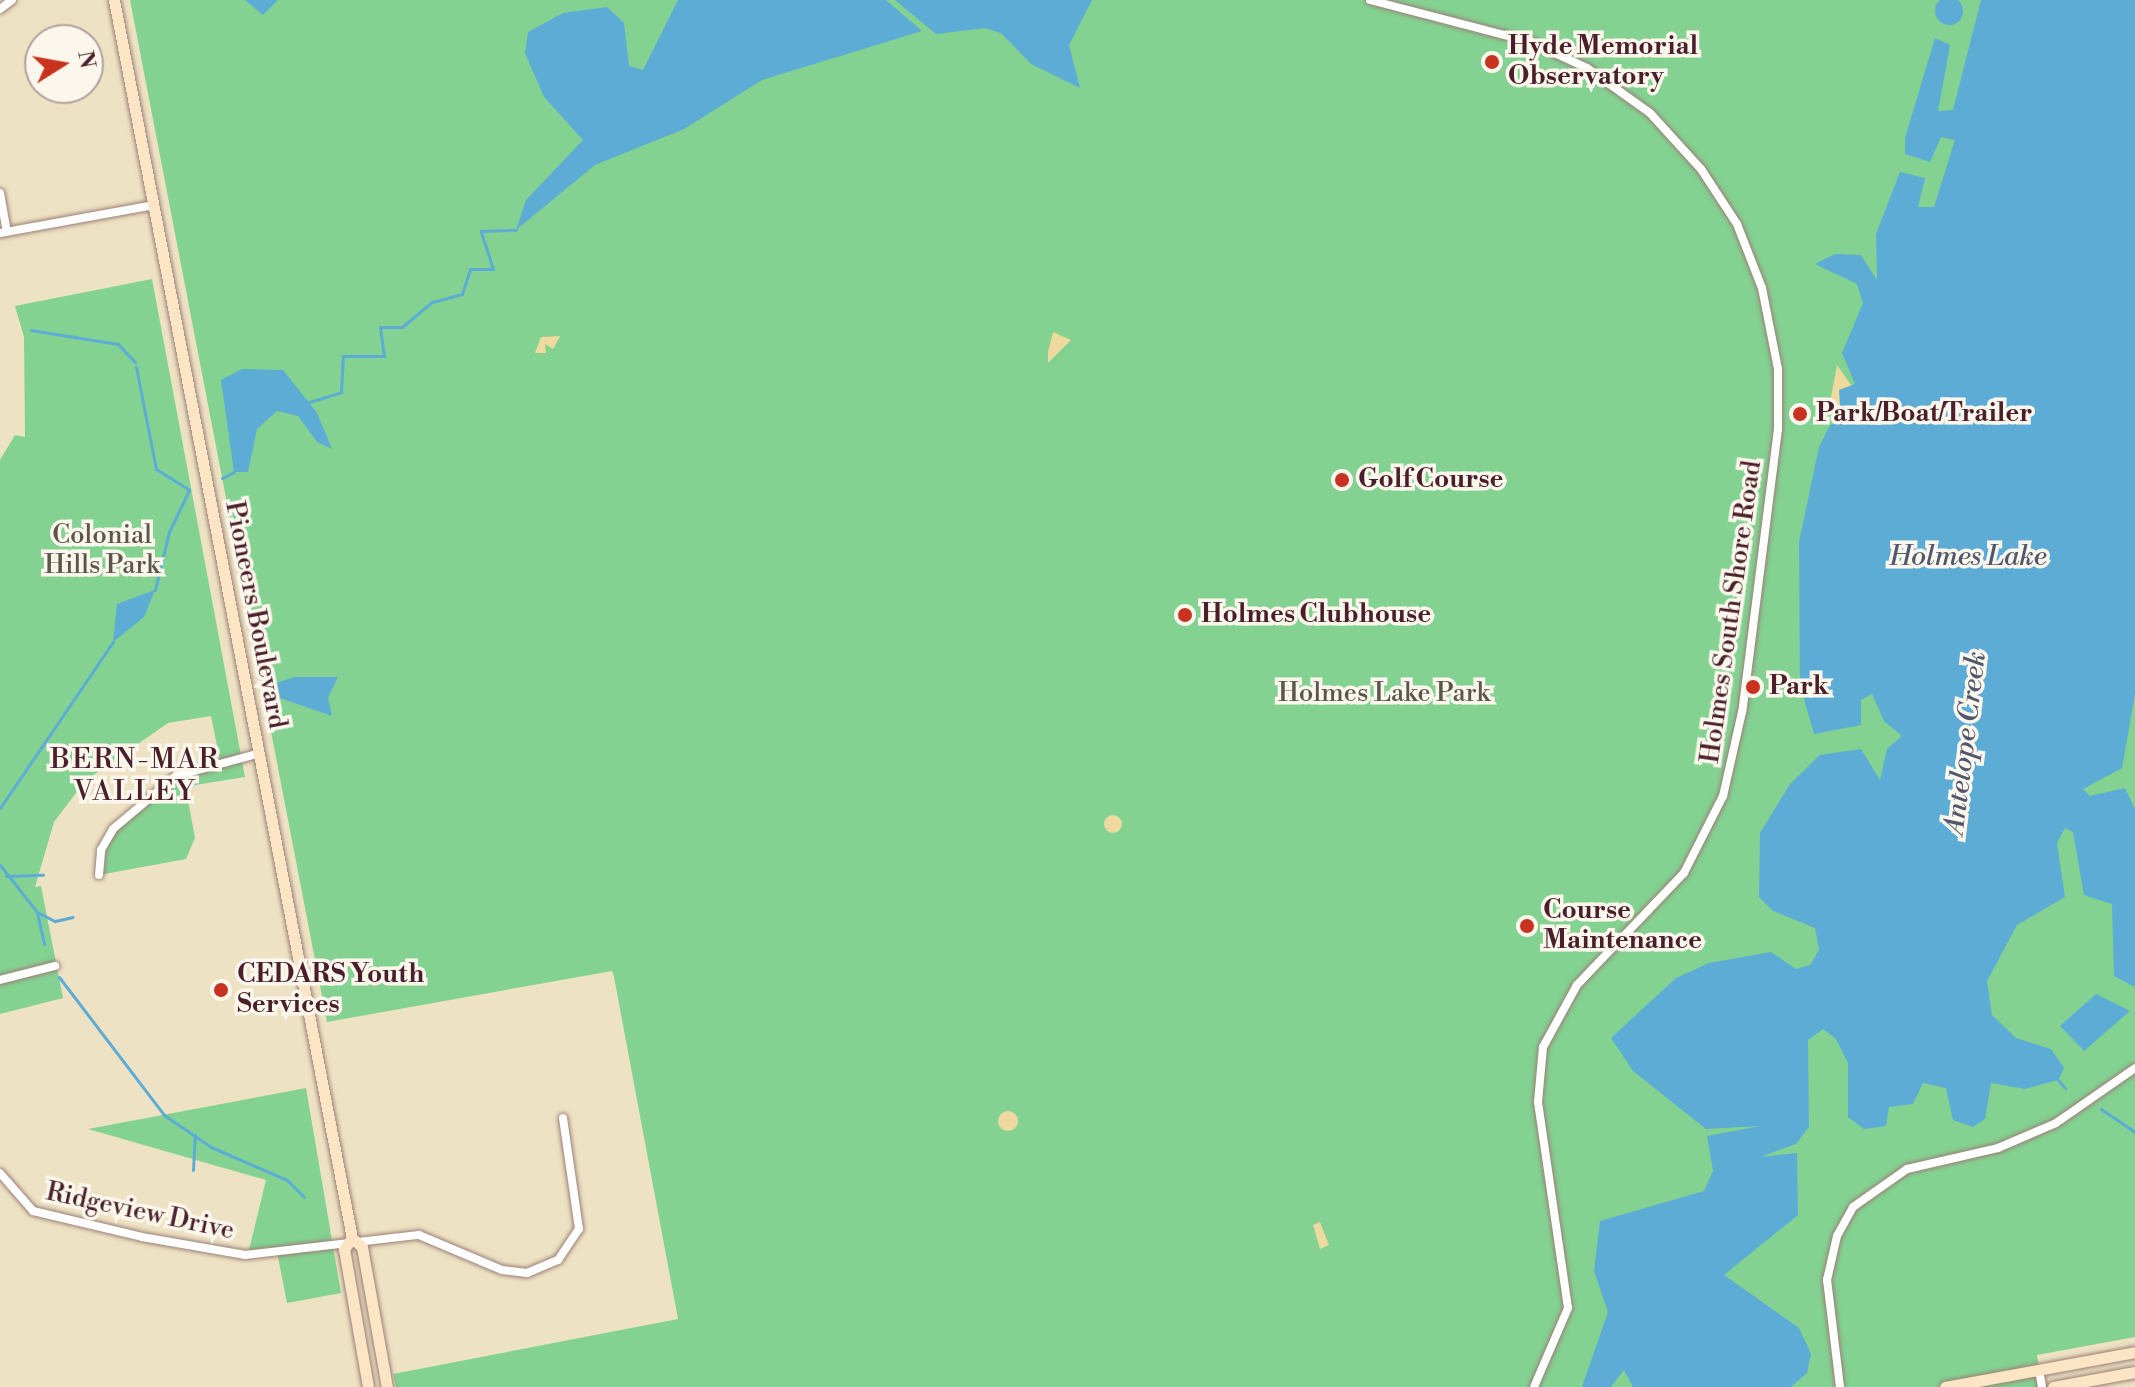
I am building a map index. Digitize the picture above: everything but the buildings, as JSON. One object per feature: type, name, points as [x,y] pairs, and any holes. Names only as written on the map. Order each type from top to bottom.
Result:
[{"type":"main road","name":"Pioneers Boulevard","points":[[114,0],[352,1238],[362,1247],[387,1387]]},
{"type":"main road","name":"Pioneers Boulevard","points":[[352,1238],[344,1249],[368,1387]]},
{"type":"main road","points":[[1945,1387],[2135,1352]]},
{"type":"main road","points":[[2053,1387],[2135,1372]]},
{"type":"street","points":[[0,9],[12,0]]},
{"type":"street","name":"Holmes South Shore Road","points":[[1370,0],[1531,42],[1587,68],[1650,113],[1701,169],[1737,224],[1762,288],[1778,369],[1778,429],[1742,712],[1723,796],[1672,889],[1577,985],[1543,1047],[1538,1102],[1568,1308],[1534,1387]]},
{"type":"street","points":[[0,193],[4,232],[154,205]]},
{"type":"street","points":[[99,875],[113,829],[176,776],[260,753]]},
{"type":"street","points":[[0,980],[55,966]]},
{"type":"street","points":[[1840,1387],[1827,1280],[1837,1236],[1853,1207],[1907,1169],[1998,1148],[2056,1123],[2135,1068]]},
{"type":"street","name":"Ridgeview Drive","points":[[0,1173],[33,1211],[156,1240],[245,1255],[352,1238],[431,1237],[502,1270],[548,1266],[567,1251],[581,1216],[563,1118]]},
{"type":"street","points":[[2039,1370],[2042,1387]]},
{"type":"green space","name":"Holmes Lake Park","points":[[130,0],[2135,0],[2135,1337],[2037,1355],[2042,1387],[396,1387],[393,1374],[678,1319],[614,977],[612,971],[327,1022]]},
{"type":"green space","name":"Colonial Hills Park","points":[[152,279],[245,777],[195,785],[187,795],[195,838],[186,859],[99,875],[104,841],[184,771],[220,761],[211,716],[168,723],[85,781],[54,822],[35,887],[41,886],[63,998],[0,1014],[0,460],[15,435],[25,437],[24,337],[15,306]]},
{"type":"green space","points":[[306,1088],[341,1293],[287,1303],[277,1252],[248,1254],[266,1180],[88,1129]]},
{"type":"sand","points":[[1053,332],[1071,340],[1048,363],[1048,352]]},
{"type":"sand","points":[[560,336],[553,349],[545,344],[546,353],[535,353],[541,337]]},
{"type":"sand","points":[[1837,365],[1851,385],[1841,419],[1828,413]]},
{"type":"sand","points":[[1109,815],[1117,815],[1122,824],[1120,831],[1109,833],[1104,828],[1104,820]]},
{"type":"sand","points":[[1008,1111],[1015,1114],[1018,1121],[1015,1128],[1008,1131],[1001,1128],[998,1121],[1001,1114]]},
{"type":"sand","points":[[1320,1222],[1329,1245],[1320,1249],[1313,1225]]},
{"type":"water","points":[[1949,-3],[1959,1],[1963,11],[1959,21],[1949,25],[1939,21],[1935,11],[1939,1]]},
{"type":"water","points":[[245,0],[278,0],[263,15]]},
{"type":"water","points":[[678,0],[886,0],[922,31],[762,80],[684,129],[595,165],[516,230],[526,200],[583,140],[544,97],[525,53],[528,32],[563,13],[607,7],[624,23],[629,66],[643,70]]},
{"type":"water","points":[[895,0],[1092,0],[1069,45],[1080,88],[1031,64],[1001,33],[985,28],[936,34]]},
{"type":"water","name":"Holmes Lake","points":[[1981,0],[2135,0],[2135,694],[2122,768],[2083,789],[2090,796],[2125,788],[2135,809],[2135,987],[2114,976],[2112,904],[2084,895],[2073,832],[2065,828],[2057,843],[2065,897],[2017,925],[1987,981],[1992,1015],[2016,1038],[2051,1049],[2064,1068],[2058,1080],[2025,1089],[1991,1083],[1985,1119],[1973,1127],[1953,1120],[1946,1088],[1923,1083],[1913,1104],[1889,1107],[1886,1126],[1864,1129],[1848,1117],[1848,1063],[1836,1039],[1823,1029],[1808,1040],[1809,1127],[1796,1144],[1760,1157],[1797,1153],[1798,1215],[1724,1275],[1799,1328],[1811,1354],[1807,1373],[1791,1387],[1633,1387],[1624,1370],[1611,1387],[1582,1387],[1608,1312],[1594,1271],[1600,1221],[1704,1191],[1713,1171],[1707,1136],[1760,1126],[1706,1129],[1633,1071],[1611,1038],[1676,978],[1709,963],[1771,952],[1796,969],[1810,965],[1819,950],[1815,928],[1773,911],[1759,897],[1760,833],[1790,784],[1820,755],[1861,749],[1880,780],[1887,749],[1902,736],[1884,721],[1872,694],[1861,700],[1861,725],[1814,734],[1800,685],[1799,542],[1819,447],[1830,425],[1841,422],[1839,390],[1855,384],[1842,353],[1863,303],[1857,284],[1815,264],[1835,254],[1861,255],[1877,280],[1876,234],[1900,172],[1925,178],[1918,207],[1934,207],[1955,140],[1941,137],[1930,162],[1905,154],[1905,138],[1935,38],[1950,45],[1938,111],[1953,110]]},
{"type":"water","points":[[242,369],[283,370],[317,413],[332,449],[317,442],[298,416],[277,411],[257,429],[248,472],[234,472],[221,380]]},
{"type":"water","points":[[155,590],[144,617],[113,642],[117,604]]},
{"type":"water","points":[[295,677],[338,677],[328,698],[332,716],[280,698],[276,683]]},
{"type":"water","points":[[2096,994],[2130,1011],[2084,1051],[2060,1026]]},
{"type":"waterway","points":[[306,403],[341,392],[343,356],[384,356],[380,327],[402,327],[432,302],[462,294],[470,269],[493,269],[481,231],[516,230]]},
{"type":"waterway","points":[[31,330],[118,344],[135,362]]},
{"type":"waterway","points":[[136,367],[156,469],[189,490],[169,532],[155,590]]},
{"type":"waterway","points":[[222,478],[234,472]]},
{"type":"waterway","points":[[0,808],[113,642]]},
{"type":"waterway","points":[[0,865],[37,912],[55,921],[73,917]]},
{"type":"waterway","points":[[6,876],[43,875]]},
{"type":"waterway","points":[[37,913],[44,944]]},
{"type":"waterway","points":[[59,977],[164,1115],[211,1147],[287,1180],[304,1197]]},
{"type":"waterway","points":[[2058,1080],[2065,1088]]},
{"type":"waterway","points":[[2101,1109],[2135,1132]]},
{"type":"waterway","points":[[193,1170],[195,1135]]},
{"type":"place","name":"Hyde Memorial Observatory","points":[[1492,62]]},
{"type":"place","name":"Park/Boat/Trailer","points":[[1800,414]]},
{"type":"place","name":"Golf Course","points":[[1342,480]]},
{"type":"place","name":"Holmes Clubhouse","points":[[1185,615]]},
{"type":"place","name":"Park","points":[[1753,687]]},
{"type":"place","name":"Course Maintenance","points":[[1527,926]]},
{"type":"place","name":"CEDARS Youth Services","points":[[221,990]]},
{"type":"district","name":"BERN-MAR VALLEY","points":[[135,776]]},
{"type":"water label","name":"Antelope Creek","points":[[1966,743]]}]
